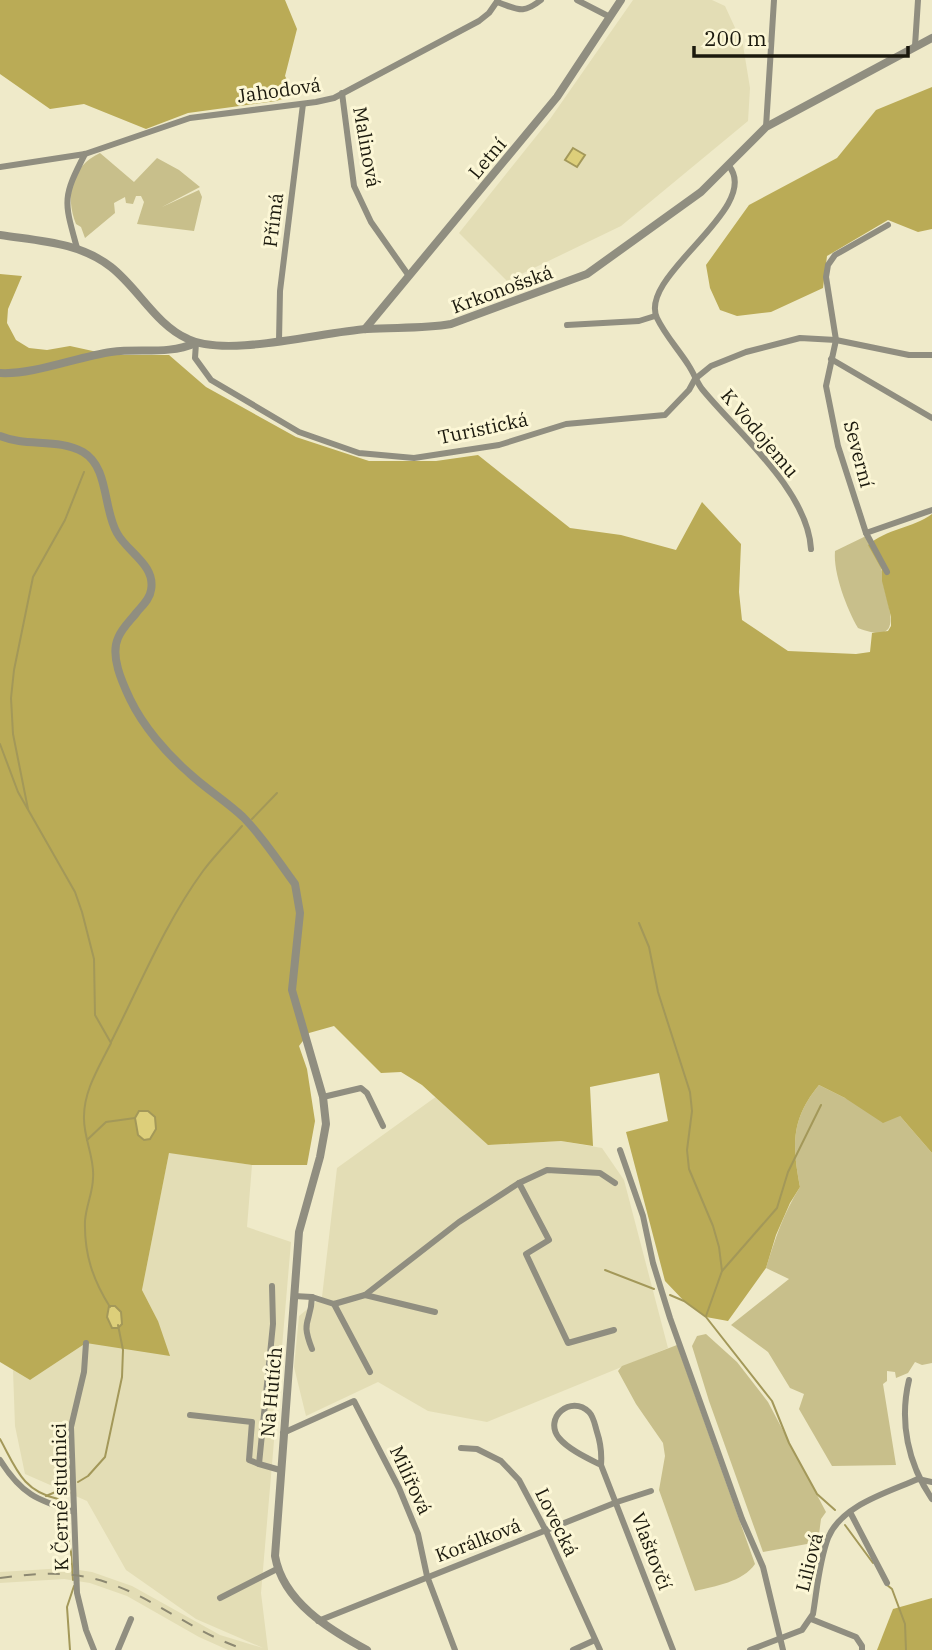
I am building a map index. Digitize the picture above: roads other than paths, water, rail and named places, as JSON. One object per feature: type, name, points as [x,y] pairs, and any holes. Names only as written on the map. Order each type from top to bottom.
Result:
[{"type":"street","points":[[497,1],[519,10],[532,7],[541,0]]},
{"type":"street","points":[[577,0],[610,17]]},
{"type":"street","name":"Letní","points":[[365,329],[557,97],[621,0]]},
{"type":"street","points":[[766,127],[774,0]]},
{"type":"street","points":[[915,47],[918,0]]},
{"type":"street","name":"Jahodová","points":[[0,167],[85,154],[190,118],[334,98],[479,20],[497,1]]},
{"type":"street","name":"Krkonošská","points":[[0,235],[77,248],[112,267],[169,327],[196,343],[234,346],[365,329],[452,324],[580,277],[701,192],[766,127],[932,37]]},
{"type":"street","name":"Malinová","points":[[342,93],[354,186],[371,222],[408,276]]},
{"type":"street","name":"Přímá","points":[[279,341],[280,291],[303,104]]},
{"type":"street","points":[[77,248],[66,199],[69,183],[85,154]]},
{"type":"street","points":[[567,325],[639,321],[655,316],[654,299],[662,283],[708,234],[734,190],[736,181],[729,166]]},
{"type":"street","points":[[836,340],[826,276],[828,265],[835,255],[888,225]]},
{"type":"street","name":"K Vodojemu","points":[[655,316],[695,379],[779,475],[811,534],[811,549]]},
{"type":"street","name":"Turistická","points":[[196,343],[195,358],[211,380],[299,432],[359,453],[414,458],[499,445],[566,424],[665,415],[689,390],[695,379],[711,366],[747,352],[800,338],[836,340],[909,355],[932,355]]},
{"type":"street","name":"Severní","points":[[836,340],[826,386],[838,446],[866,533],[887,572]]},
{"type":"street","points":[[0,373],[17,372],[112,352],[178,350],[196,343]]},
{"type":"street","points":[[831,359],[932,418]]},
{"type":"street","name":"Na Hutích","points":[[0,436],[14,442],[73,447],[88,455],[99,472],[117,534],[144,565],[151,583],[148,598],[117,639],[116,657],[131,701],[165,750],[242,816],[295,884],[300,913],[292,990],[326,1113],[325,1135],[301,1222],[275,1536],[277,1569]]},
{"type":"street","points":[[866,533],[932,510]]},
{"type":"street","points":[[323,1097],[360,1088],[368,1093],[383,1126]]},
{"type":"street","points":[[620,1150],[643,1216],[653,1263],[670,1318],[742,1519],[760,1558],[783,1650]]},
{"type":"street","points":[[294,1296],[312,1297],[334,1304],[365,1295],[459,1222],[519,1183],[547,1170],[600,1174],[615,1183]]},
{"type":"street","points":[[519,1183],[549,1240],[526,1254],[568,1343],[614,1330]]},
{"type":"street","points":[[259,1464],[273,1324],[272,1286]]},
{"type":"street","points":[[365,1295],[435,1312]]},
{"type":"street","points":[[312,1297],[312,1309],[305,1322],[305,1331],[312,1349]]},
{"type":"street","points":[[334,1304],[370,1372]]},
{"type":"street","name":"K Černé studnici","points":[[86,1342],[84,1372],[71,1427],[77,1593],[94,1650]]},
{"type":"street","points":[[909,1380],[904,1418],[912,1463],[918,1479],[932,1499]]},
{"type":"street","name":"Milířová","points":[[283,1433],[354,1401],[400,1488],[418,1534],[428,1576],[455,1650]]},
{"type":"street","name":"Vlaštovčí","points":[[601,1465],[559,1439],[554,1430],[554,1422],[564,1408],[573,1405],[588,1411],[603,1450],[601,1465],[673,1650]]},
{"type":"street","points":[[190,1415],[252,1422],[248,1460],[280,1470]]},
{"type":"street","name":"Lovecká","points":[[461,1448],[477,1449],[501,1461],[519,1480],[600,1650]]},
{"type":"street","points":[[0,1460],[26,1493],[74,1512]]},
{"type":"street","points":[[918,1479],[932,1482]]},
{"type":"street","name":"Liliová","points":[[750,1650],[802,1630],[811,1619],[828,1537],[836,1525],[850,1512],[918,1479]]},
{"type":"street","name":"Korálková","points":[[318,1621],[617,1502],[651,1491]]},
{"type":"street","points":[[850,1512],[887,1583]]},
{"type":"street","points":[[220,1598],[277,1569],[296,1597],[318,1621],[367,1650]]},
{"type":"street","points":[[118,1650],[131,1619]]},
{"type":"street","name":"Liliová","points":[[811,1619],[856,1637],[862,1650]]},
{"type":"street","points":[[573,1650],[595,1640]]},
{"type":"waterway","points":[[28,809],[13,734],[11,698],[14,670],[33,577],[65,520],[84,472]]},
{"type":"waterway","points":[[0,744],[18,792],[75,892],[94,959],[95,1015],[111,1043],[89,1089],[84,1109],[93,1171],[85,1221],[86,1245],[94,1277],[110,1307]]},
{"type":"waterway","points":[[252,819],[277,793]]},
{"type":"waterway","points":[[111,1042],[189,891],[242,826]]},
{"type":"waterway","points":[[639,923],[649,947],[658,992],[690,1092],[692,1111],[687,1150],[689,1169],[713,1226],[722,1271]]},
{"type":"waterway","points":[[706,1316],[722,1271],[777,1208],[788,1172],[821,1105]]},
{"type":"waterway","points":[[87,1140],[106,1122],[135,1118]]},
{"type":"waterway","points":[[605,1270],[654,1289]]},
{"type":"waterway","points":[[670,1295],[684,1301],[706,1317],[772,1401],[789,1443],[817,1494],[835,1510]]},
{"type":"waterway","points":[[78,1482],[88,1476],[105,1457],[122,1377],[123,1350],[118,1325]]},
{"type":"waterway","points":[[0,1439],[16,1469],[28,1484],[58,1499]]},
{"type":"waterway","points":[[46,1496],[65,1488]]},
{"type":"waterway","points":[[63,1516],[71,1552],[73,1580]]},
{"type":"waterway","points":[[845,1525],[873,1563]]},
{"type":"waterway","points":[[887,1585],[892,1589],[905,1624],[906,1650]]},
{"type":"waterway","points":[[70,1650],[67,1607],[74,1586]]},
{"type":"railway","points":[[0,1578],[57,1574],[80,1576],[112,1584],[227,1643],[247,1650]]}]
